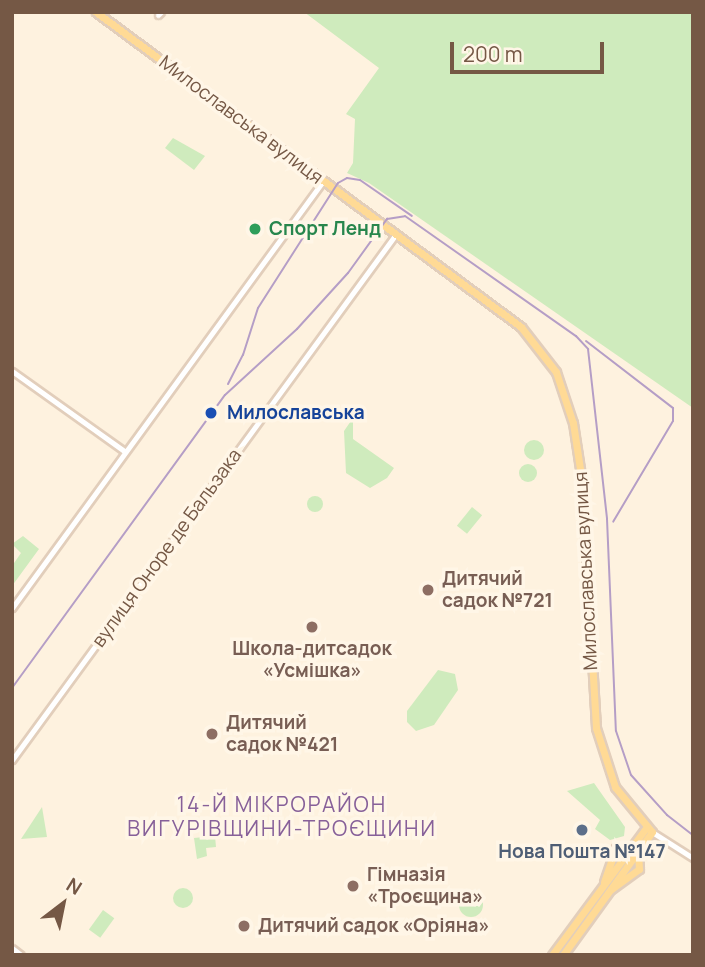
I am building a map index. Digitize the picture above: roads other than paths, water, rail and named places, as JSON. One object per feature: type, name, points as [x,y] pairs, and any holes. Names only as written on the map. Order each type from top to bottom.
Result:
[{"type":"main road","name":"Милославська вулиця","points":[[96,12],[521,327],[562,385],[573,423],[588,541],[596,728],[610,777],[649,830]]},
{"type":"main road","points":[[552,955],[649,830]]},
{"type":"main road","points":[[563,955],[606,888],[612,851],[635,849]]},
{"type":"main road","points":[[606,888],[639,869],[635,849]]},
{"type":"street","points":[[12,608],[323,181]]},
{"type":"street","name":"вулиця Оноре де Бальзака","points":[[12,760],[396,234]]},
{"type":"street","points":[[12,371],[124,452]]},
{"type":"street","name":"Милославська вулиця","points":[[649,830],[693,858]]},
{"type":"street","points":[[12,948],[21,955]]},
{"type":"tram line","points":[[228,384],[243,355],[258,308],[338,183],[347,178],[360,180],[412,216]]},
{"type":"tram line","points":[[12,688],[225,395],[297,329],[348,273],[387,219],[405,216],[576,336],[588,349],[607,519],[616,731],[631,775],[667,815],[693,835]]},
{"type":"tram line","points":[[586,341],[673,408],[673,421],[613,522]]},
{"type":"place","name":"Спорт Ленд","points":[[255,229]]},
{"type":"place","name":"Милославська","points":[[211,413]]},
{"type":"place","name":"Дитячий садок №721","points":[[428,590]]},
{"type":"place","name":"Школа-дитсадок «Усмішка»","points":[[312,627]]},
{"type":"place","name":"Дитячий садок №421","points":[[212,734]]},
{"type":"place","name":"Нова Пошта №147","points":[[582,830]]},
{"type":"place","name":"Гімназія «Троєщина»","points":[[353,886]]},
{"type":"place","name":"Дитячий садок «Оріяна»","points":[[244,926]]},
{"type":"district","name":"14-Й МІКРОРАЙОН ВИГУРІВЩИНИ-ТРОЄЩИНИ","points":[[282,816]]}]
